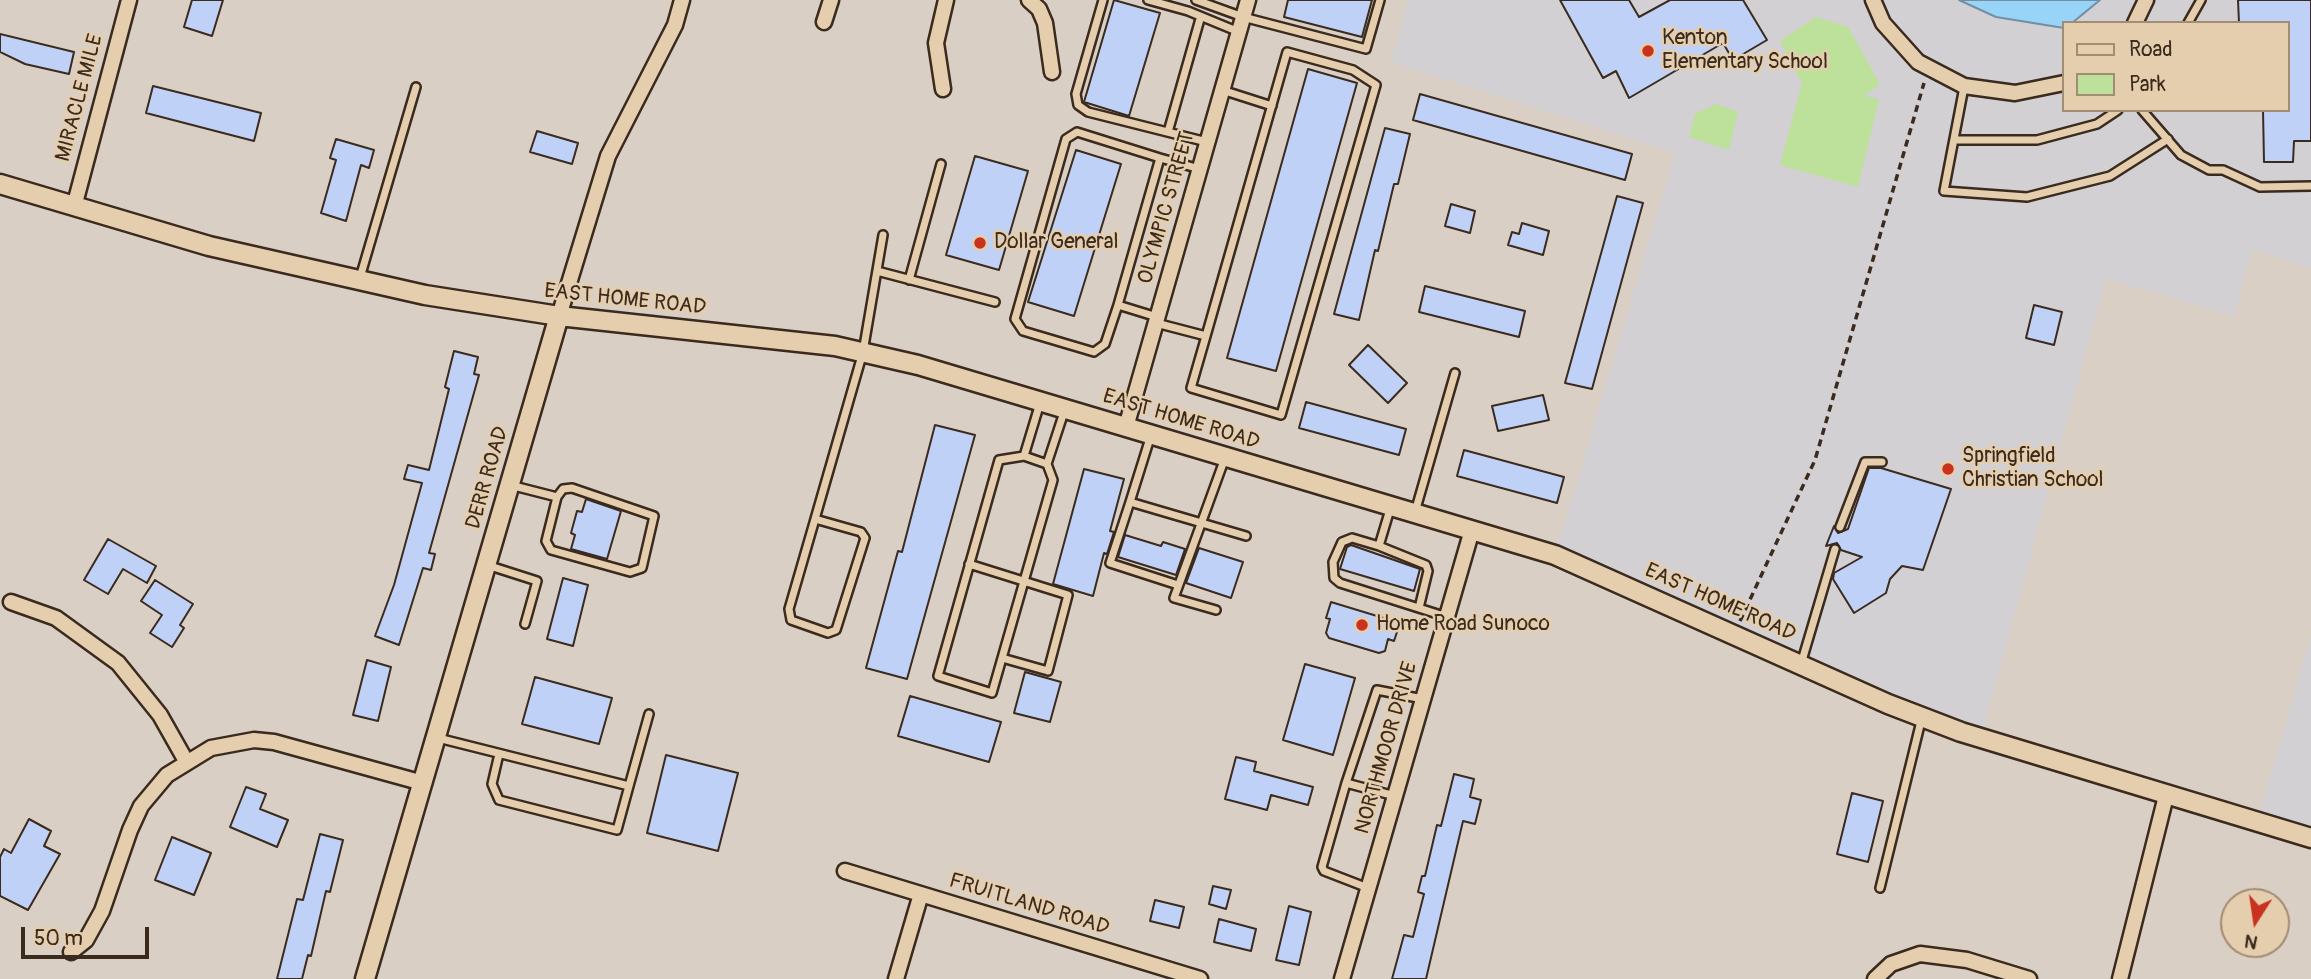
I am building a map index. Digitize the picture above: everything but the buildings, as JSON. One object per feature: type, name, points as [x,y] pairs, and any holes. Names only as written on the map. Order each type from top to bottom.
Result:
[{"type":"street","name":"MIRACLE MILE","points":[[74,207],[129,0]]},
{"type":"street","name":"DERR ROAD","points":[[365,979],[608,156],[675,25],[682,0]]},
{"type":"street","points":[[824,22],[831,0]]},
{"type":"street","points":[[943,89],[936,43],[946,0]]},
{"type":"street","points":[[1029,0],[1039,9],[1045,23],[1052,72]]},
{"type":"street","name":"OLYMPIC STREET","points":[[1126,427],[1248,0]]},
{"type":"street","points":[[1873,0],[1883,23],[1918,61],[1964,86],[2015,93],[2062,83]]},
{"type":"street","points":[[2137,21],[2147,0]]},
{"type":"street","name":"EAST HOME ROAD","points":[[0,184],[209,246],[358,281],[559,316],[783,340],[863,352],[918,365],[1472,530],[1597,571],[1734,635],[1961,732],[2311,838]]},
{"type":"street","name":"NORTHMOOR DRIVE","points":[[1342,979],[1472,530]]},
{"type":"street","points":[[11,602],[56,618],[118,663],[160,715],[186,761]]},
{"type":"street","points":[[71,953],[94,928],[141,806],[167,775],[211,748],[254,740],[315,751],[423,783]]},
{"type":"street","points":[[2120,979],[2166,796]]},
{"type":"street","name":"FRUITLAND ROAD","points":[[845,871],[1200,979]]},
{"type":"street","points":[[896,979],[921,894]]},
{"type":"street","points":[[1875,979],[1891,964],[1920,954],[1968,960],[2025,978]]},
{"type":"lane","points":[[1103,0],[1076,94],[1078,105],[1088,112],[1208,142]]},
{"type":"lane","points":[[1148,0],[1188,11],[1200,19],[1239,32]]},
{"type":"lane","points":[[1196,0],[1243,17],[1366,49],[1380,0]]},
{"type":"lane","points":[[2189,21],[2201,0]]},
{"type":"lane","points":[[1168,132],[1200,19]]},
{"type":"lane","points":[[1287,52],[1353,70],[1376,85],[1281,415],[1191,388],[1206,336],[1287,52]]},
{"type":"lane","points":[[1964,86],[1944,191],[2028,197],[2110,176],[2168,139]]},
{"type":"lane","points":[[358,281],[416,87]]},
{"type":"lane","points":[[1222,90],[1272,106]]},
{"type":"lane","points":[[1954,139],[2037,140],[2097,124],[2115,112]]},
{"type":"lane","points":[[2144,112],[2182,155],[2209,170],[2223,170],[2260,187],[2311,186]]},
{"type":"lane","points":[[1160,158],[1105,344],[1094,352],[1024,331],[1014,319],[1066,139],[1077,132],[1200,169]]},
{"type":"lane","points":[[909,280],[941,164]]},
{"type":"lane","points":[[815,519],[861,532],[865,538],[836,630],[828,633],[791,620],[789,609],[863,352],[883,236]]},
{"type":"lane","points":[[877,271],[995,302]]},
{"type":"lane","points":[[1118,305],[1206,336]]},
{"type":"lane","points":[[1415,513],[1455,373]]},
{"type":"lane","points":[[1024,456],[1041,402]]},
{"type":"lane","points":[[1047,464],[1024,456],[999,460],[937,676],[992,693],[1053,480],[1047,464],[1065,409]]},
{"type":"lane","points":[[1151,434],[1110,563],[1178,585]]},
{"type":"lane","points":[[1216,610],[1174,598],[1199,522],[1225,458]]},
{"type":"lane","points":[[1840,527],[1865,462],[1882,462]]},
{"type":"lane","points":[[510,484],[557,497]]},
{"type":"lane","points":[[572,488],[654,516],[642,568],[630,572],[555,552],[547,547],[557,497],[563,489],[572,488]]},
{"type":"lane","points":[[1130,502],[1245,536]]},
{"type":"lane","points":[[1379,545],[1391,506]]},
{"type":"lane","points":[[1419,608],[1429,571],[1426,565],[1379,545],[1352,538],[1342,542],[1334,562],[1334,578],[1339,583],[1447,617]]},
{"type":"lane","points":[[1801,664],[1835,549]]},
{"type":"lane","points":[[969,564],[1068,595],[1048,671],[1002,659]]},
{"type":"lane","points":[[487,565],[537,581],[524,624]]},
{"type":"lane","points":[[1368,888],[1324,871],[1322,867],[1346,783],[1377,690],[1423,699]]},
{"type":"lane","points":[[499,754],[492,784],[499,800],[617,830],[649,714]]},
{"type":"lane","points":[[1880,888],[1922,717]]},
{"type":"lane","points":[[437,738],[629,786]]},
{"type":"lane","points":[[1346,783],[1395,796]]},
{"type":"path","points":[[1734,635],[1815,460],[1929,67]]},
{"type":"shaded area","points":[[1408,0],[2311,0],[2311,268],[2253,250],[2234,316],[2106,279],[1981,738],[1555,555],[1675,153],[1391,62]]},
{"type":"shaded area","points":[[2311,635],[2311,838],[2257,822]]},
{"type":"green space","points":[[1816,17],[1848,27],[1880,84],[1864,96],[1879,99],[1858,187],[1780,165],[1802,83],[1780,41]]},
{"type":"green space","points":[[1716,104],[1738,112],[1729,150],[1689,137],[1695,114]]},
{"type":"water","points":[[1959,0],[2100,0],[2074,21],[2062,21],[2062,28],[1996,17]]},
{"type":"place","name":"Kenton Elementary School","points":[[1648,51]]},
{"type":"place","name":"Dollar General","points":[[980,243]]},
{"type":"place","name":"Springfield Christian School","points":[[1948,469]]},
{"type":"place","name":"Home Road Sunoco","points":[[1362,625]]}]
